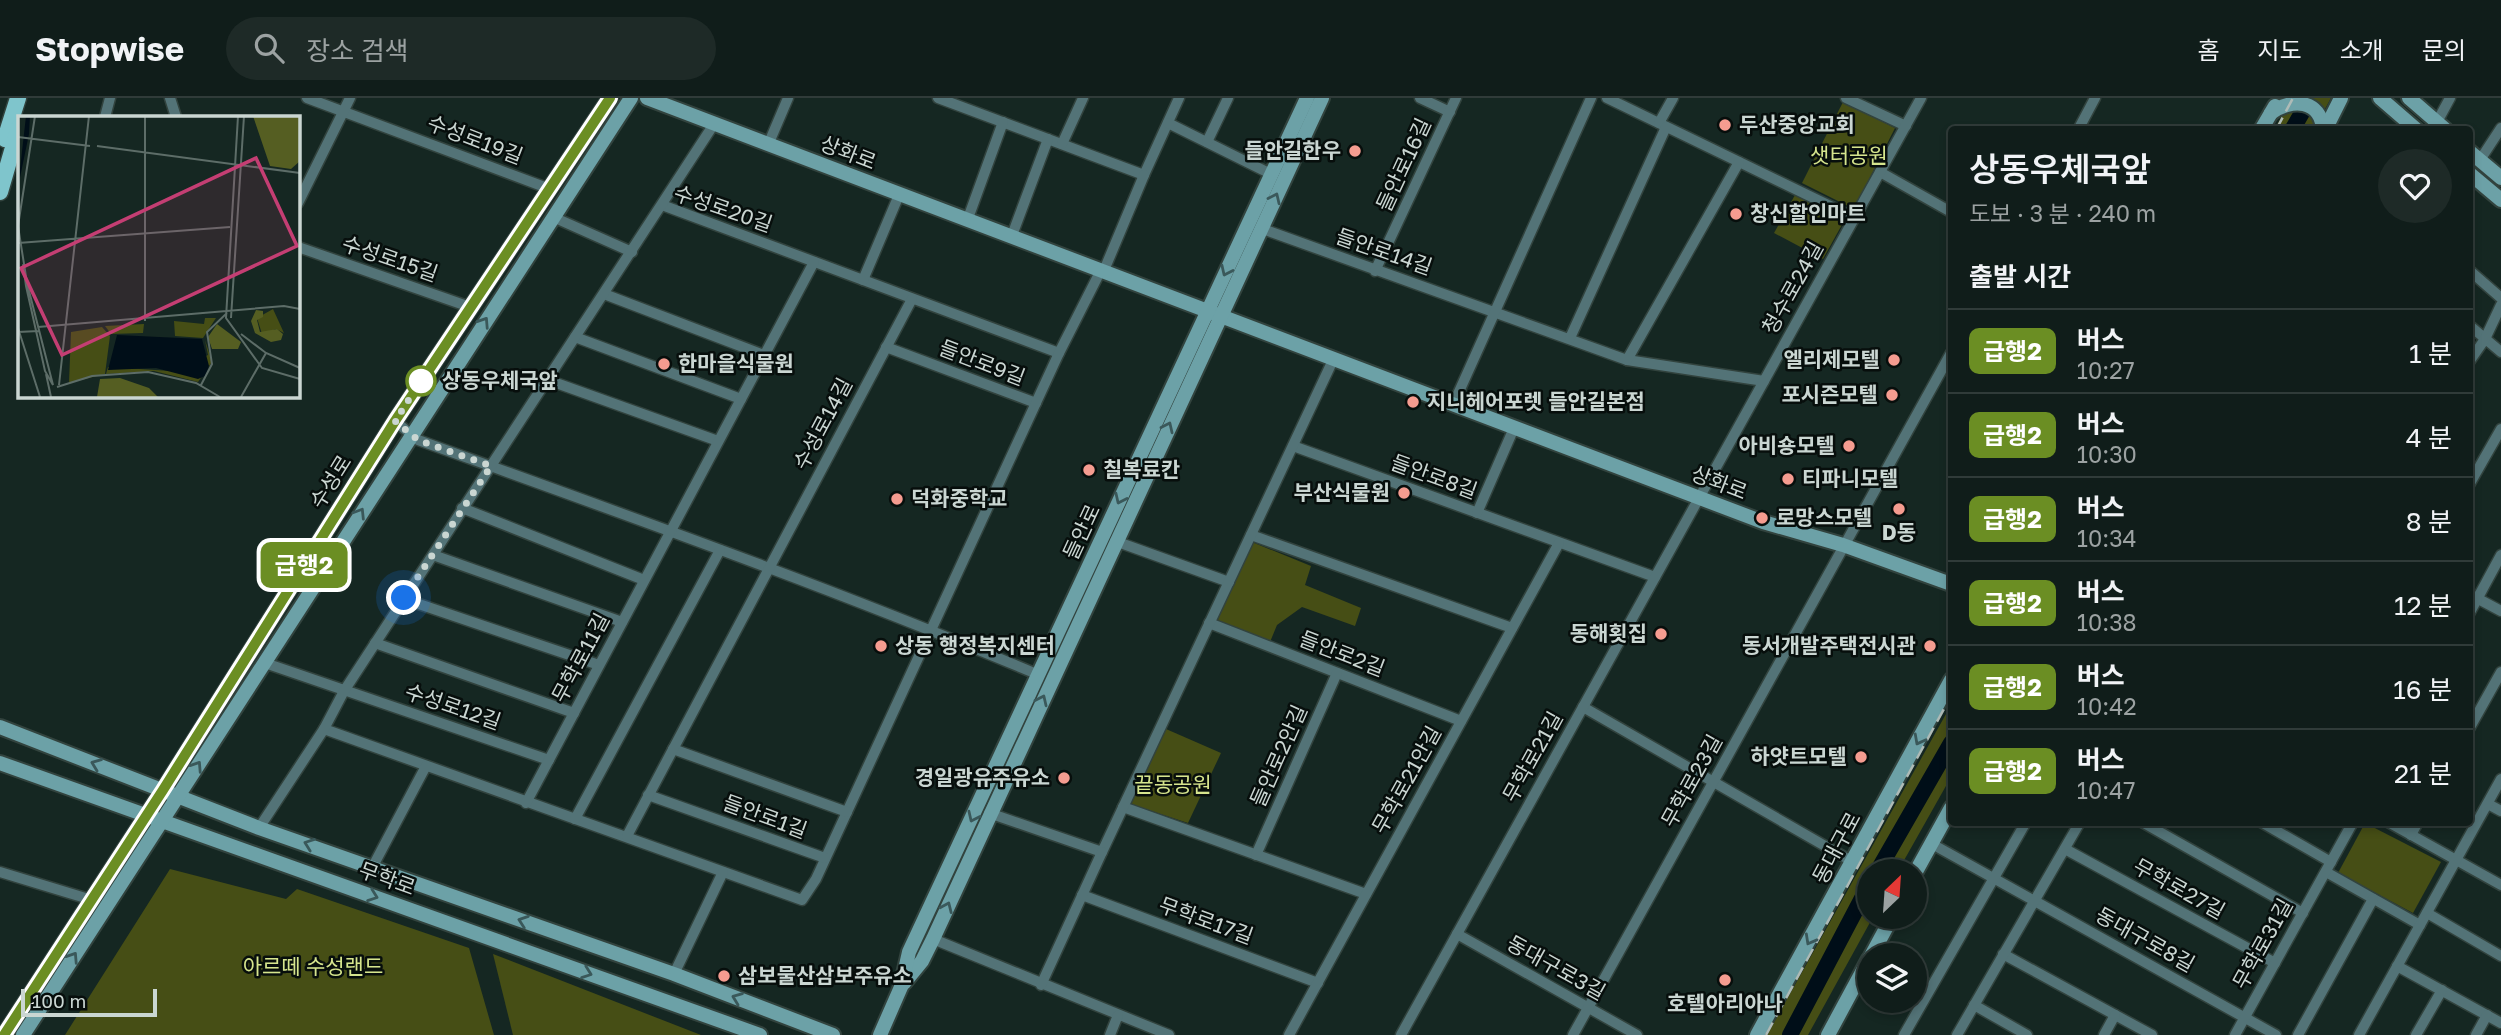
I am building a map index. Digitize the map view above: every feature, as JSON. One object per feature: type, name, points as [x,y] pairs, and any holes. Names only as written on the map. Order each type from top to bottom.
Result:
[{"type":"main road","points":[[11,151],[18,98]]},
{"type":"main road","points":[[22,116],[28,98]]},
{"type":"main road","name":"수성로","points":[[4,1035],[163,790],[395,421],[610,98]]},
{"type":"main road","name":"수성로","points":[[23,1035],[631,98]]},
{"type":"main road","name":"상화로","points":[[647,98],[1212,315],[1763,522],[1843,545],[1948,583]]},
{"type":"main road","name":"들안로","points":[[901,986],[922,961],[933,939],[1115,541],[1271,174],[1307,98]]},
{"type":"main road","name":"들안로","points":[[880,1035],[901,986],[909,952],[1039,675],[1212,315],[1261,228],[1322,98]]},
{"type":"main road","points":[[2264,126],[2279,98]]},
{"type":"main road","points":[[2326,126],[2338,104],[2353,98]]},
{"type":"main road","points":[[2380,98],[2412,126]]},
{"type":"main road","points":[[2409,98],[2442,126]]},
{"type":"main road","points":[[2272,113],[2285,101],[2304,100],[2319,111],[2323,126]]},
{"type":"main road","points":[[0,192],[18,130]]},
{"type":"main road","points":[[2474,155],[2501,178]]},
{"type":"main road","points":[[2473,176],[2501,200]]},
{"type":"main road","name":"동대구로","points":[[1757,1035],[1948,686]]},
{"type":"main road","name":"무학로","points":[[0,727],[259,828],[674,974],[833,1035]]},
{"type":"main road","name":"무학로","points":[[0,763],[760,1035]]},
{"type":"main road","points":[[1924,859],[1948,814]]},
{"type":"main road","points":[[1828,1035],[1857,981]]},
{"type":"street","points":[[105,116],[110,98]]},
{"type":"street","points":[[170,98],[176,116]]},
{"type":"street","name":"수성로19길","points":[[307,98],[550,189]]},
{"type":"street","points":[[299,201],[350,98]]},
{"type":"street","points":[[768,145],[788,98]]},
{"type":"street","points":[[937,98],[1144,174]]},
{"type":"street","points":[[1062,144],[1083,98]]},
{"type":"street","points":[[1036,403],[1100,272],[1105,268],[1179,98]]},
{"type":"street","points":[[1207,142],[1228,98]]},
{"type":"street","name":"들안로16길","points":[[1420,98],[1450,112]]},
{"type":"street","name":"들안로16길","points":[[1375,271],[1456,98]]},
{"type":"street","points":[[1452,405],[1591,98]]},
{"type":"street","points":[[1607,98],[1855,218]]},
{"type":"street","points":[[1570,338],[1673,98]]},
{"type":"street","points":[[1846,98],[1906,126]]},
{"type":"street","name":"청수로24길","points":[[1699,498],[1921,98]]},
{"type":"street","points":[[2080,126],[2095,98]]},
{"type":"street","points":[[2442,126],[2450,98]]},
{"type":"street","points":[[967,221],[1003,122]]},
{"type":"street","points":[[1168,123],[1271,174]]},
{"type":"street","points":[[662,205],[714,124]]},
{"type":"street","points":[[2474,155],[2499,135]]},
{"type":"street","points":[[1011,238],[1048,139]]},
{"type":"street","points":[[1627,360],[1739,162]]},
{"type":"street","points":[[1880,172],[1948,210]]},
{"type":"street","points":[[863,280],[899,195]]},
{"type":"street","name":"수성로20길","points":[[632,251],[662,205],[1059,354]]},
{"type":"street","points":[[259,828],[545,379],[632,251],[553,218]]},
{"type":"street","name":"들안로14길","points":[[1261,228],[1627,360],[1764,381]]},
{"type":"street","name":"수성로15길","points":[[299,247],[470,307]]},
{"type":"street","points":[[671,531],[814,262]]},
{"type":"street","points":[[2473,274],[2501,298]]},
{"type":"street","points":[[604,294],[764,355]]},
{"type":"street","name":"수성로14길","points":[[769,568],[912,299]]},
{"type":"street","points":[[2473,356],[2501,304]]},
{"type":"street","points":[[2473,328],[2501,352]]},
{"type":"street","points":[[575,337],[741,399]]},
{"type":"street","name":"들안로9길","points":[[825,858],[1036,403],[886,347]]},
{"type":"street","name":"무학로23길","points":[[1573,1035],[1948,359]]},
{"type":"street","points":[[1041,985],[1333,360]]},
{"type":"street","points":[[545,379],[719,441]]},
{"type":"street","points":[[395,421],[418,440],[931,629],[1039,675]]},
{"type":"street","points":[[1477,513],[1514,428]]},
{"type":"street","points":[[2473,478],[2501,429]]},
{"type":"street","name":"들안로8길","points":[[1293,446],[1655,578]]},
{"type":"street","name":"무학로21길","points":[[1401,1035],[1699,498]]},
{"type":"street","points":[[462,508],[644,580]]},
{"type":"street","name":"무학로11길","points":[[526,803],[671,531]]},
{"type":"street","points":[[1251,535],[1512,628]]},
{"type":"street","points":[[1115,541],[1229,582]]},
{"type":"street","name":"무학로21안길","points":[[1289,1035],[1559,543]]},
{"type":"street","points":[[575,819],[720,550]]},
{"type":"street","points":[[433,555],[622,622]]},
{"type":"street","points":[[2501,555],[2473,596],[2501,611]]},
{"type":"street","points":[[626,836],[769,568]]},
{"type":"street","points":[[404,598],[599,665]]},
{"type":"street","name":"들안로2길","points":[[1209,623],[1461,721]]},
{"type":"street","name":"수성로12길","points":[[375,643],[574,713]]},
{"type":"street","name":"수성로12길","points":[[265,663],[548,760]]},
{"type":"street","points":[[2473,722],[2501,672]]},
{"type":"street","name":"들안로2안길","points":[[1256,855],[1337,673]]},
{"type":"street","points":[[1583,707],[1853,862]]},
{"type":"street","points":[[324,729],[723,872],[674,974]]},
{"type":"street","points":[[673,749],[847,812]]},
{"type":"street","name":"무학로","points":[[372,868],[426,766]]},
{"type":"street","points":[[2359,1035],[2501,779]]},
{"type":"street","name":"들안로1길","points":[[648,795],[825,858],[802,900],[723,872]]},
{"type":"street","points":[[2488,803],[2501,811]]},
{"type":"street","points":[[1123,807],[1366,894]]},
{"type":"street","points":[[989,813],[1102,852]]},
{"type":"street","points":[[1904,1035],[2024,826]]},
{"type":"street","points":[[1957,1035],[2078,826]]},
{"type":"street","name":"무학로27길","points":[[2148,826],[2303,913]]},
{"type":"street","points":[[2268,826],[2331,862]]},
{"type":"street","name":"무학로31길","points":[[2235,1035],[2351,826]]},
{"type":"street","points":[[2395,826],[2501,885]]},
{"type":"street","points":[[2411,835],[2416,826]]},
{"type":"street","name":"동대구로8길","points":[[1932,844],[2276,1035]]},
{"type":"street","name":"무학로27길","points":[[2065,849],[2275,963]]},
{"type":"street","points":[[0,872],[92,900]]},
{"type":"street","points":[[2326,872],[2420,925]]},
{"type":"street","name":"무학로17길","points":[[1082,895],[1318,983]]},
{"type":"street","points":[[2298,1035],[2373,899]]},
{"type":"street","points":[[2427,913],[2501,954]]},
{"type":"street","name":"동대구로3길","points":[[1457,934],[1637,1035]]},
{"type":"street","points":[[933,939],[1169,1035]]},
{"type":"street","points":[[2003,954],[2152,1035]]},
{"type":"street","points":[[2397,966],[2501,1023]]},
{"type":"street","points":[[2417,1035],[2442,990]]},
{"type":"street","points":[[1974,1005],[2028,1035]]},
{"type":"street","points":[[1110,1035],[1118,1015]]},
{"type":"street","points":[[2104,1035],[2115,1015]]},
{"type":"street","points":[[2476,1035],[2487,1015]]},
{"type":"green space","points":[[2292,98],[2331,98],[2316,126],[2276,126]]},
{"type":"green space","name":"샛터공원","points":[[1843,102],[1895,128],[1854,209],[1802,183]]},
{"type":"green space","points":[[1795,195],[1844,221],[1823,259],[1774,233]]},
{"type":"green space","points":[[1252,542],[1311,566],[1305,585],[1361,608],[1355,626],[1302,607],[1277,625],[1270,642],[1214,622]]},
{"type":"green space","points":[[1948,710],[1948,782],[1905,859],[1865,859]]},
{"type":"green space","name":"끝동공원","points":[[1166,729],[1221,753],[1188,823],[1130,804]]},
{"type":"green space","points":[[2363,826],[2371,826],[2441,862],[2413,913],[2338,873]]},
{"type":"green space","name":"아르떼 수성랜드","points":[[170,869],[286,899],[297,889],[469,948],[494,1035],[65,1035]]},
{"type":"green space","points":[[1857,874],[1857,929],[1866,929],[1808,1035],[1767,1035]]},
{"type":"green space","points":[[493,954],[701,1035],[513,1035]]},
{"type":"waterway","points":[[2294,126],[2303,111]]},
{"type":"waterway","points":[[1884,859],[1948,748]]},
{"type":"waterway","points":[[1790,1035],[1857,908]]},
{"type":"railway","points":[[2278,126],[2293,98]]},
{"type":"railway","points":[[1766,1035],[1948,701]]},
{"type":"bus line","name":"급행2","points":[[4,1035],[163,790],[395,421],[610,98]]},
{"type":"place","name":"두산중앙교회","points":[[1725,125]]},
{"type":"place","name":"들안길한우","points":[[1355,151]]},
{"type":"place","name":"창신할인마트","points":[[1736,214]]},
{"type":"place","name":"엘리제모텔","points":[[1894,360]]},
{"type":"place","name":"한마을식물원","points":[[664,364]]},
{"type":"place","name":"상동우체국앞","points":[[421,381]]},
{"type":"place","name":"포시즌모텔","points":[[1892,395]]},
{"type":"place","name":"지니헤어포렛 들안길본점","points":[[1413,402]]},
{"type":"place","name":"아비숑모텔","points":[[1849,446]]},
{"type":"place","name":"칠복료칸","points":[[1089,470]]},
{"type":"place","name":"티파니모텔","points":[[1788,479]]},
{"type":"place","name":"부산식물원","points":[[1404,493]]},
{"type":"place","name":"덕화중학교","points":[[897,499]]},
{"type":"place","name":"D동","points":[[1899,509]]},
{"type":"place","name":"로망스모텔","points":[[1762,518]]},
{"type":"place","name":"동해횟집","points":[[1661,634]]},
{"type":"place","name":"상동 행정복지센터","points":[[881,646]]},
{"type":"place","name":"동서개발주택전시관","points":[[1930,646]]},
{"type":"place","name":"하얏트모텔","points":[[1861,757]]},
{"type":"place","name":"경일광유주유소","points":[[1064,778]]},
{"type":"place","name":"삼보물산삼보주유소","points":[[724,976]]},
{"type":"place","name":"호텔아리아나","points":[[1725,980]]},
{"type":"route","points":[[404,598],[491,466],[418,440],[395,421],[425,375],[421,381]]}]
